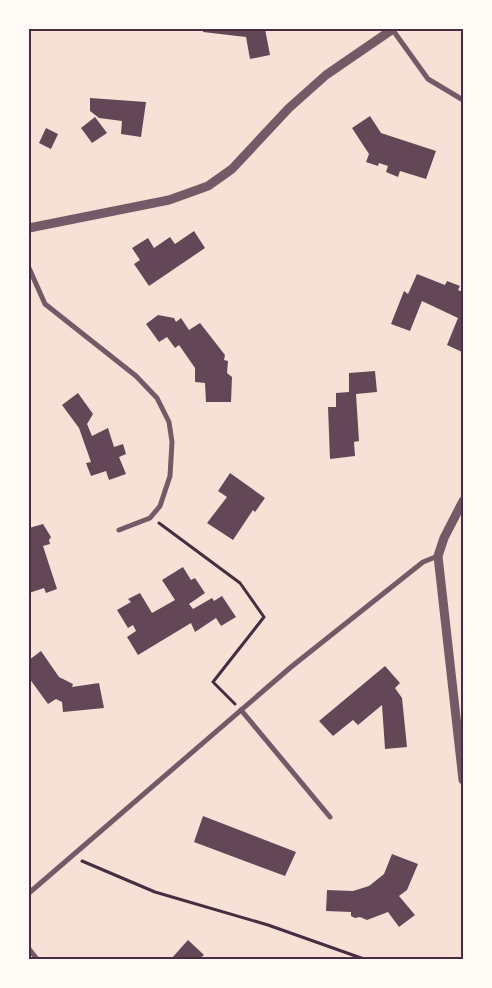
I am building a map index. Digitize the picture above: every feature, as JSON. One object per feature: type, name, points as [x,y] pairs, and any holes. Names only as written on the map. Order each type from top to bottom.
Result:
[{"type":"street","points":[[29,228],[169,200],[208,186],[232,169],[289,108],[326,75],[393,29],[428,79],[463,100]]},
{"type":"street","points":[[29,268],[45,304],[136,376],[157,398],[169,422],[172,442],[170,476],[160,506],[150,518],[119,530]]},
{"type":"street","points":[[463,501],[444,538],[438,556],[459,703],[463,780]]},
{"type":"street","points":[[29,892],[241,710],[423,562],[438,556]]},
{"type":"street","points":[[241,710],[330,817]]},
{"type":"street","points":[[29,949],[37,959]]},
{"type":"path","points":[[160,506],[159,522],[240,583],[264,617],[213,682],[241,710]]},
{"type":"path","points":[[70,856],[156,892],[268,925],[364,959]]},
{"type":"building","points":[[203,29],[265,29],[270,55],[250,59],[246,37],[203,32]]},
{"type":"building","points":[[90,98],[146,102],[141,137],[121,134],[122,121],[99,118],[90,111]]},
{"type":"building","points":[[370,116],[381,133],[436,151],[426,179],[400,171],[398,177],[386,172],[388,166],[379,163],[378,166],[366,162],[369,154],[352,128]]},
{"type":"building","points":[[95,117],[107,133],[92,143],[81,128]]},
{"type":"building","points":[[46,128],[58,134],[51,149],[39,143]]},
{"type":"building","points":[[194,231],[205,248],[149,286],[134,264],[140,260],[132,248],[148,238],[154,248],[170,237],[175,244]]},
{"type":"building","points":[[417,274],[445,285],[447,281],[460,286],[458,290],[463,292],[462,352],[447,345],[458,318],[422,301],[410,331],[391,324],[404,291],[408,294]]},
{"type":"building","points":[[158,315],[174,318],[176,322],[181,318],[189,330],[200,323],[225,355],[224,360],[228,361],[227,373],[232,377],[231,402],[206,402],[205,383],[195,382],[195,368],[179,345],[175,348],[167,337],[159,342],[146,324]]},
{"type":"building","points":[[375,371],[377,392],[356,394],[359,441],[354,442],[355,456],[330,459],[328,407],[336,407],[336,393],[349,392],[349,373]]},
{"type":"building","points":[[78,393],[93,414],[87,424],[92,436],[108,428],[114,447],[123,444],[126,454],[119,457],[126,474],[109,480],[106,471],[91,476],[86,463],[91,462],[79,428],[62,405]]},
{"type":"building","points":[[230,473],[265,498],[255,512],[253,510],[233,540],[207,523],[227,497],[218,491]]},
{"type":"building","points":[[43,524],[51,537],[49,540],[50,544],[43,546],[57,589],[46,593],[44,588],[29,593],[29,528]]},
{"type":"building","points":[[183,567],[191,580],[195,578],[205,593],[189,604],[193,609],[212,598],[214,601],[222,596],[236,617],[221,626],[216,618],[195,632],[191,623],[138,655],[127,637],[136,631],[133,625],[128,628],[117,610],[131,602],[128,599],[140,593],[152,613],[175,600],[162,580]]},
{"type":"building","points":[[41,651],[59,677],[73,684],[72,687],[99,683],[104,708],[63,712],[62,702],[56,699],[48,704],[29,678],[29,660]]},
{"type":"building","points":[[385,666],[400,683],[395,688],[402,698],[407,747],[385,749],[382,705],[358,725],[353,720],[333,736],[319,721]]},
{"type":"building","points":[[203,816],[296,852],[285,876],[194,842]]},
{"type":"building","points":[[392,854],[418,864],[407,890],[399,896],[415,915],[399,927],[388,912],[367,920],[351,916],[351,912],[326,911],[327,890],[353,891],[369,886],[384,874]]},
{"type":"building","points":[[188,940],[204,955],[199,959],[171,959]]}]
